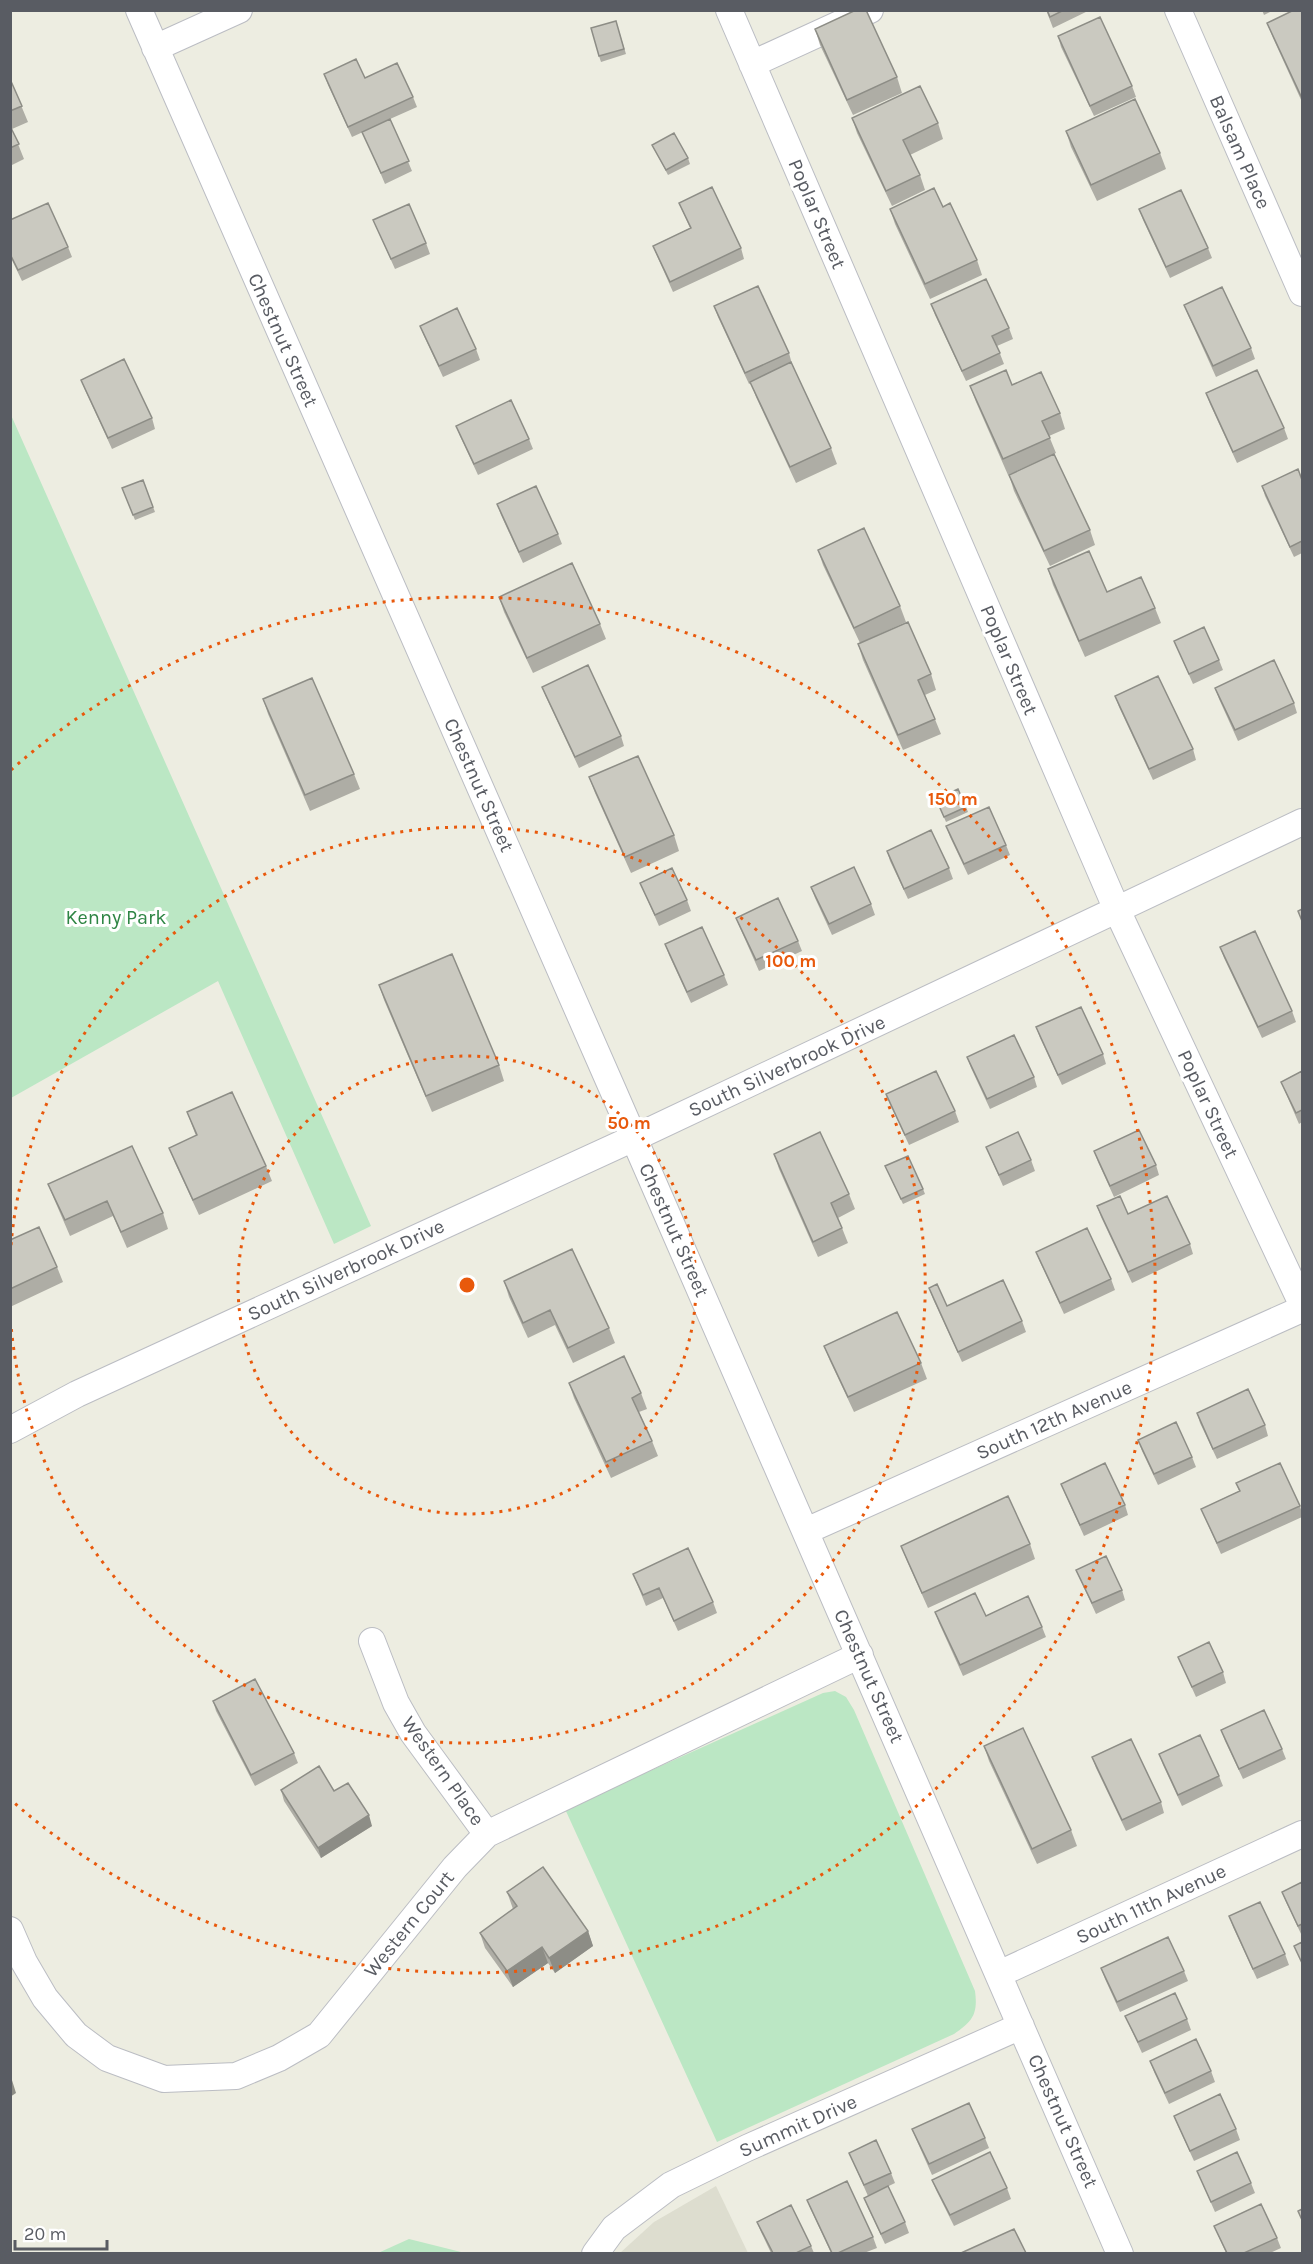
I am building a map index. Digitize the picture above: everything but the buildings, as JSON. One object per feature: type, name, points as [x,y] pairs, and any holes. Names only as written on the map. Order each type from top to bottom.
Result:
[{"type":"street","name":"Chestnut Street","points":[[139,10],[1120,2253]]},
{"type":"street","points":[[155,48],[239,10]]},
{"type":"street","name":"Poplar Street","points":[[729,10],[1117,910],[1302,1306]]},
{"type":"street","points":[[752,64],[870,10]]},
{"type":"street","name":"Balsam Place","points":[[1178,10],[1302,293]]},
{"type":"street","name":"South Silverbrook Drive","points":[[10,1430],[87,1389],[634,1138],[1302,822]]},
{"type":"street","name":"South 12th Avenue","points":[[806,1531],[1302,1306]]},
{"type":"street","name":"Western Place","points":[[372,1641],[396,1703],[413,1733],[487,1834]]},
{"type":"street","name":"Western Court","points":[[10,1930],[24,1962],[45,1998],[76,2035],[107,2058],[164,2079],[236,2076],[279,2058],[319,2036],[454,1867],[487,1834],[860,1655]]},
{"type":"street","name":"South 11th Avenue","points":[[999,1974],[1302,1834]]},
{"type":"street","name":"Summit Drive","points":[[595,2253],[614,2228],[670,2185],[747,2148],[1021,2026]]},
{"type":"shaded area","points":[[716,2186],[748,2253],[620,2253],[654,2222]]},
{"type":"green space","name":"Kenny Park","points":[[11,415],[371,1226],[334,1244],[218,981],[11,1098]]},
{"type":"green space","points":[[835,1691],[846,1697],[854,1710],[975,1991],[975,2011],[970,2021],[954,2034],[717,2142],[565,1809],[823,1693]]},
{"type":"green space","points":[[409,2239],[465,2253],[378,2253]]}]
